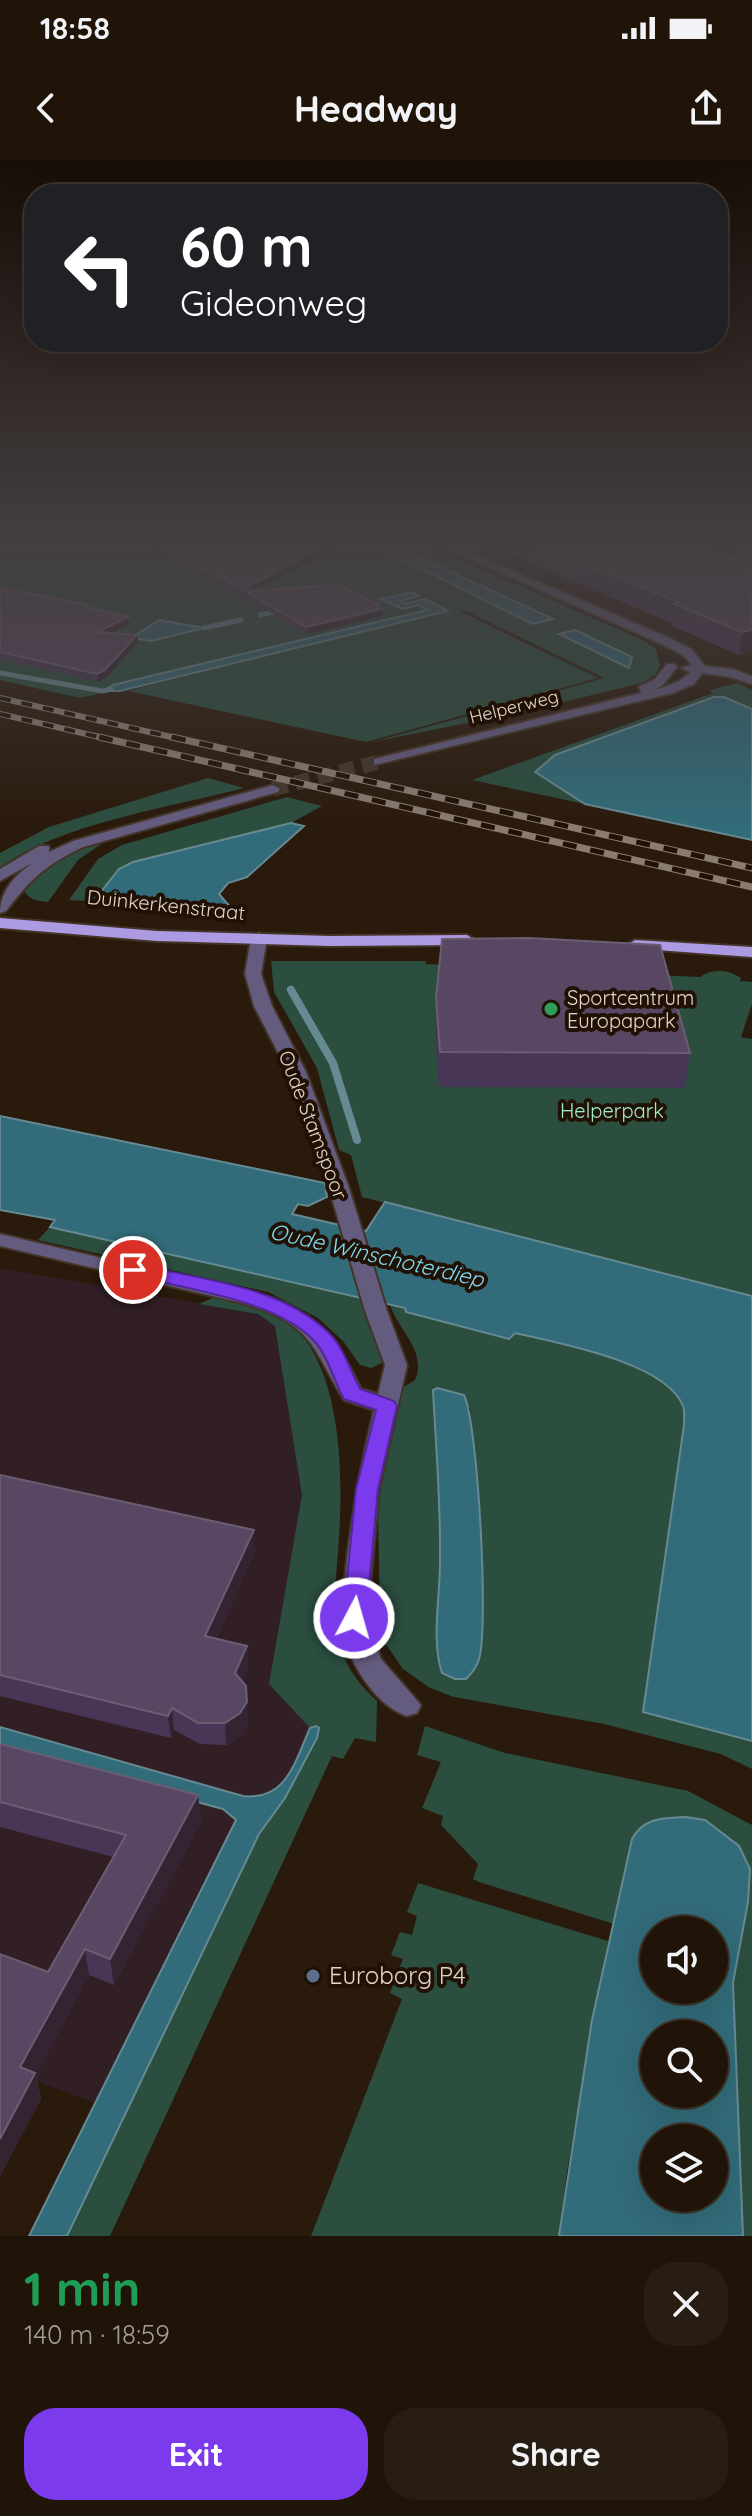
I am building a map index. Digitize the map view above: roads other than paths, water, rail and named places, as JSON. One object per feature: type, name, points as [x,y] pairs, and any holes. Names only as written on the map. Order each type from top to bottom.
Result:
[{"type":"main road","name":"Duinkerkenstraat","points":[[0,909],[189,927],[259,938]]},
{"type":"main road","name":"Duinkerkenstraat","points":[[0,923],[157,936],[259,938]]},
{"type":"main road","points":[[259,938],[481,941]]},
{"type":"main road","points":[[620,945],[752,952]]},
{"type":"street","points":[[647,635],[669,656],[671,667],[737,674],[752,680]]},
{"type":"street","points":[[647,635],[687,652],[699,669]]},
{"type":"street","name":"Helperweg","points":[[671,667],[659,682],[635,693],[374,761],[668,690],[690,681],[699,669]]},
{"type":"street","points":[[737,674],[752,668]]},
{"type":"street","points":[[0,876],[35,853],[73,837],[269,787],[78,844],[37,866],[0,909]]},
{"type":"street","name":"Oude Stamspoor","points":[[259,938],[253,974],[259,996],[297,1072],[339,1188],[376,1311],[396,1365],[367,1489],[354,1618],[356,1633],[368,1663],[391,1693],[407,1705]]},
{"type":"street","points":[[0,1240],[246,1297],[283,1309],[324,1340],[352,1394],[387,1406]]},
{"type":"water","points":[[136,635],[176,635],[151,641],[131,638]]},
{"type":"water","points":[[323,635],[350,635],[120,691],[103,691],[113,685]]},
{"type":"water","points":[[561,635],[585,635],[632,657],[629,668]]},
{"type":"water","points":[[714,697],[724,697],[752,709],[752,840],[585,804],[535,772],[555,755]]},
{"type":"water","points":[[291,823],[304,826],[247,877],[228,883],[219,894],[237,915],[107,898],[100,893],[119,869],[133,862]]},
{"type":"water","name":"Oude Winschoterdiep","points":[[0,1116],[325,1183],[327,1197],[308,1206],[298,1204],[292,1214],[366,1231],[385,1202],[752,1296],[752,1741],[643,1712],[684,1425],[683,1406],[673,1391],[633,1366],[582,1349],[515,1333],[509,1339],[406,1312],[405,1308],[50,1227],[55,1220],[0,1210]]},
{"type":"water","points":[[437,1388],[464,1395],[478,1483],[482,1640],[478,1662],[466,1679],[455,1679],[442,1673],[437,1647],[440,1541],[433,1390]]},
{"type":"water","points":[[0,1727],[243,1796],[258,1796],[280,1785],[294,1765],[310,1728],[319,1728],[317,1738],[285,1798],[259,1834],[67,2236],[29,2236],[236,1820],[223,1809],[0,1749]]},
{"type":"water","points":[[686,1817],[705,1820],[739,1846],[750,1869],[748,1902],[733,1983],[743,2236],[559,2236],[592,2020],[632,1839],[642,1826],[662,1819]]},
{"type":"waterway","points":[[0,673],[103,691],[111,689]]},
{"type":"waterway","points":[[291,990],[333,1063],[357,1140]]},
{"type":"tunnel","points":[[273,789],[379,762]]},
{"type":"railway","points":[[0,698],[180,739]]},
{"type":"railway","points":[[0,714],[108,739]]},
{"type":"railway","points":[[99,737],[752,887]]},
{"type":"railway","points":[[172,737],[752,868]]},
{"type":"place","name":"Sportcentrum Europapark","points":[[551,1009]]},
{"type":"place","name":"Euroborg P4","points":[[313,1976]]},
{"type":"park label","name":"Helperpark","points":[[612,1111]]}]
